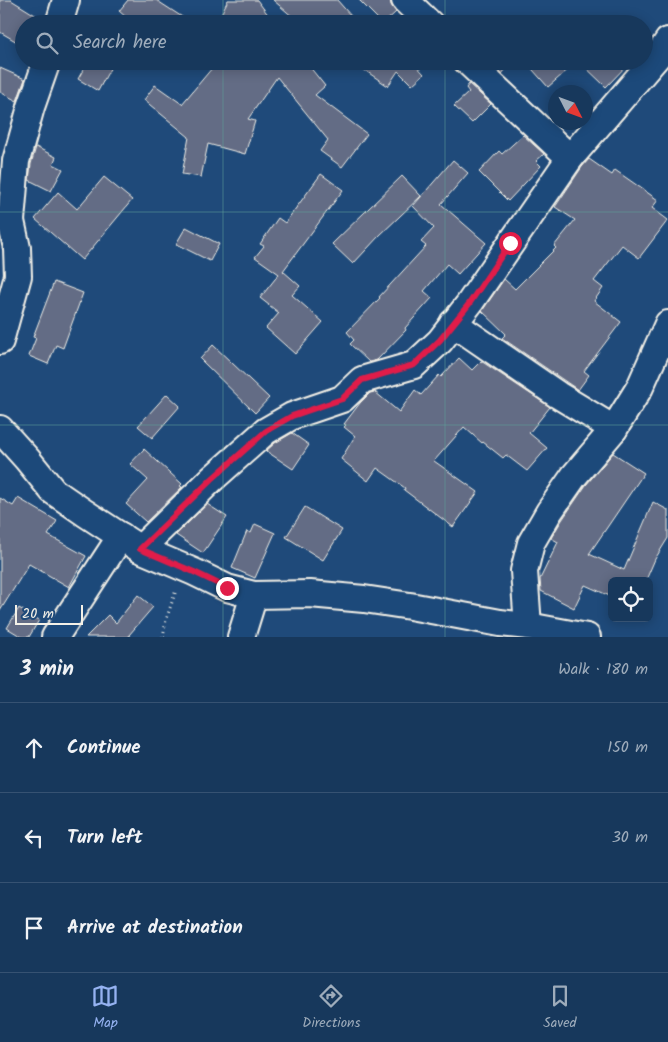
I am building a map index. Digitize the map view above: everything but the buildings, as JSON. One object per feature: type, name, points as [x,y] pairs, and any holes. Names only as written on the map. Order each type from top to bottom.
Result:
[{"type":"street","points":[[62,15],[66,0]]},
{"type":"street","points":[[653,61],[668,41]]},
{"type":"street","points":[[0,341],[18,276],[17,248],[5,222],[16,161],[44,70]]},
{"type":"street","points":[[477,70],[570,158]]},
{"type":"street","points":[[56,637],[130,543],[212,479],[266,431],[292,416],[342,399],[362,380],[414,365],[440,340],[469,304],[570,158],[645,70]]},
{"type":"street","points":[[453,323],[558,395],[614,429]]},
{"type":"street","points":[[528,626],[524,571],[531,543],[549,512],[574,476],[614,429],[640,387],[668,324]]},
{"type":"street","points":[[0,429],[53,490],[85,513],[130,543],[227,588],[254,595],[310,594],[364,599],[410,606],[500,630],[528,626],[587,637]]},
{"type":"street","points":[[240,637],[254,595]]},
{"type":"path","points":[[163,637],[163,629],[183,568]]},
{"type":"route","points":[[227,588],[140,549],[212,479],[266,431],[292,416],[342,399],[362,380],[414,365],[440,340],[469,304],[510,243]]}]
